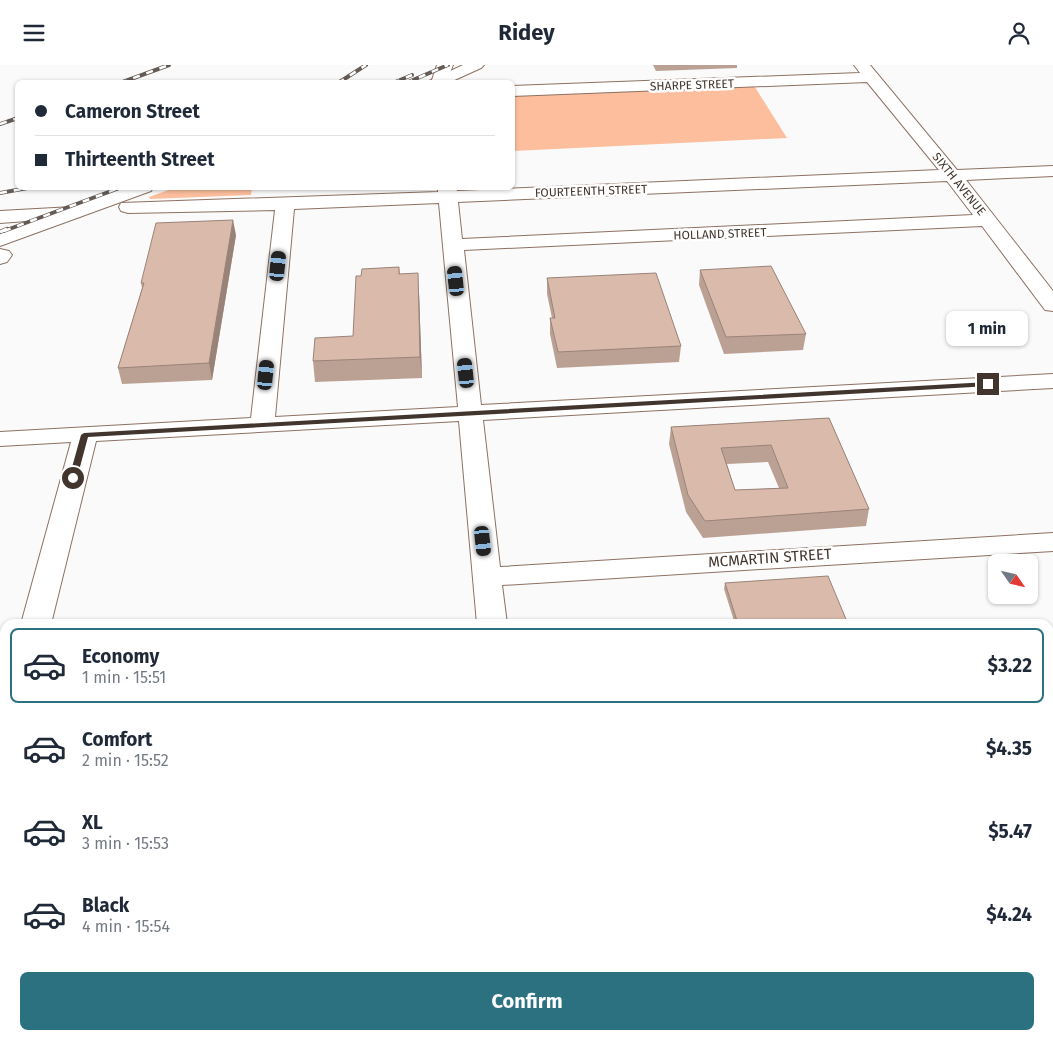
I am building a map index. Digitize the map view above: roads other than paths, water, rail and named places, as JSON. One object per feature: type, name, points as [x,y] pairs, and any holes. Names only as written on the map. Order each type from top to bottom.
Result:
[{"type":"street","points":[[439,76],[476,65]]},
{"type":"street","name":"SHARPE STREET","points":[[515,91],[867,71]]},
{"type":"street","name":"SIXTH AVENUE","points":[[867,71],[988,220],[1053,305]]},
{"type":"street","name":"FOURTEENTH STREET","points":[[515,190],[1053,171]]},
{"type":"street","points":[[0,251],[73,213],[136,190]]},
{"type":"street","name":"FOURTEENTH STREET","points":[[128,207],[285,204],[447,192],[506,190]]},
{"type":"street","points":[[447,192],[491,619]]},
{"type":"street","points":[[263,423],[264,398],[285,204]]},
{"type":"street","points":[[0,217],[73,213]]},
{"type":"street","name":"HOLLAND STREET","points":[[453,245],[988,220]]},
{"type":"street","points":[[0,439],[263,423],[1053,381]]},
{"type":"street","points":[[37,619],[84,435]]},
{"type":"street","name":"MCMARTIN STREET","points":[[487,577],[1053,542]]},
{"type":"railway","points":[[128,80],[169,65]]},
{"type":"railway","points":[[343,80],[366,65]]},
{"type":"railway","points":[[413,80],[448,65]]},
{"type":"railway","points":[[400,80],[412,75]]},
{"type":"railway","points":[[0,124],[15,119]]},
{"type":"railway","points":[[0,193],[16,190]]},
{"type":"railway","points":[[4,231],[114,190]]},
{"type":"railway","points":[[0,232],[7,229]]}]
